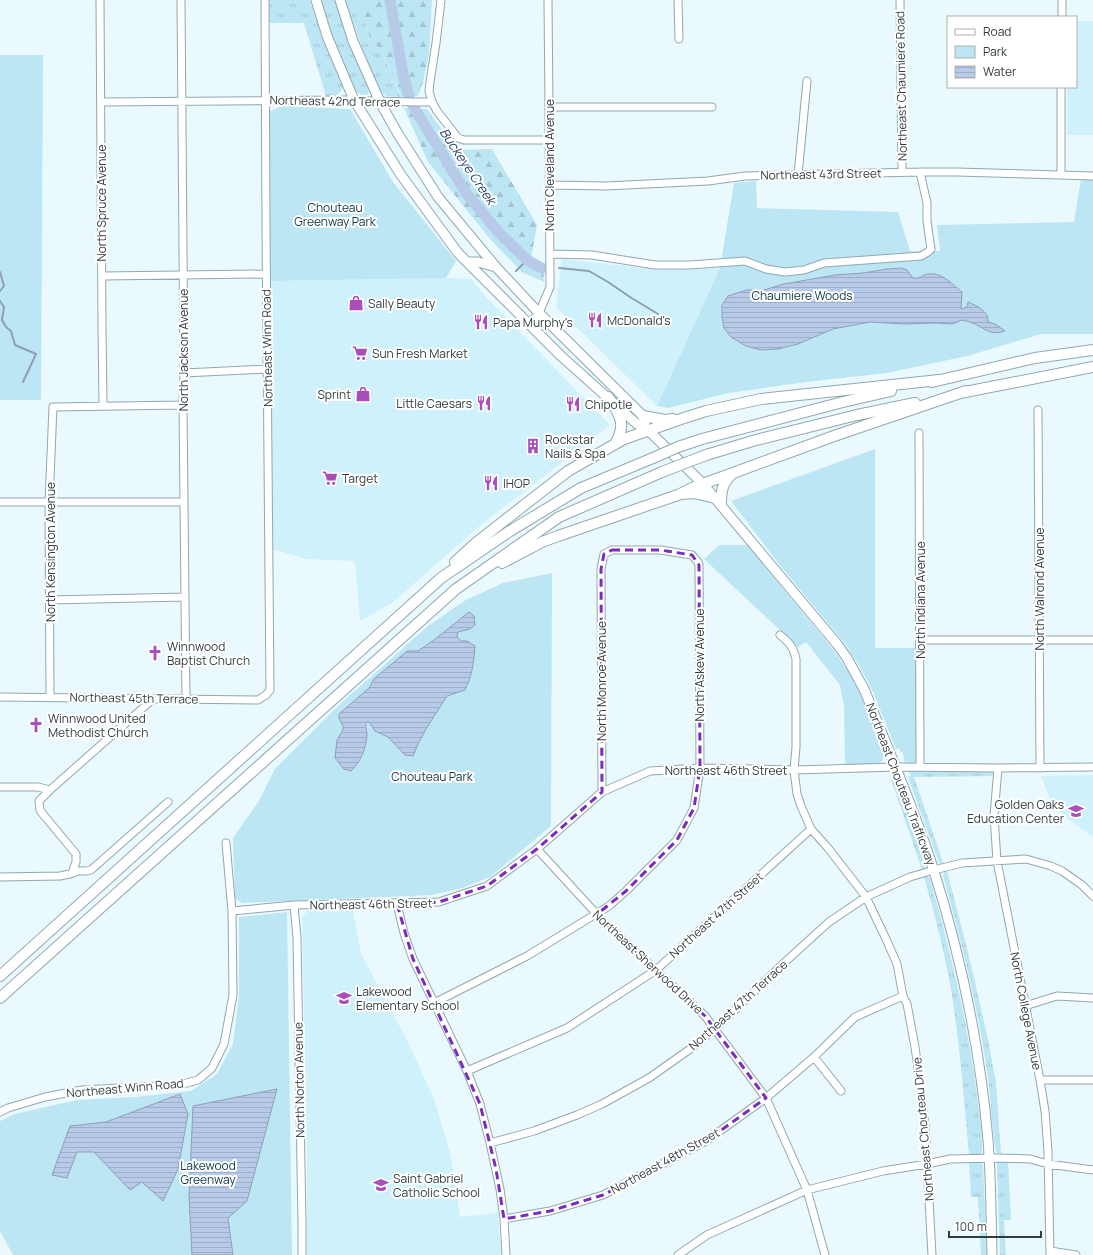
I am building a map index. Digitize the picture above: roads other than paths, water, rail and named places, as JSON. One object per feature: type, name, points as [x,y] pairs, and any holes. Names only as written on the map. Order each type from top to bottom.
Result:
[{"type":"highway","points":[[0,976],[442,578],[510,531],[581,488],[678,447],[702,439],[843,402],[1035,358],[1093,350]]},
{"type":"highway","points":[[0,998],[456,589],[559,516],[662,472],[756,440],[857,415],[908,405],[966,391],[1093,367]]},
{"type":"highway","points":[[442,578],[448,568],[477,542],[530,500],[568,471],[624,439],[681,419],[727,406],[761,399],[939,380]]},
{"type":"highway","points":[[456,589],[477,579],[495,566],[542,542],[678,495],[692,488],[735,472],[966,391]]},
{"type":"highway","points":[[608,397],[617,411],[621,421],[622,429],[620,437],[615,444]]},
{"type":"highway","points":[[643,416],[665,420],[681,419]]},
{"type":"highway","points":[[678,495],[694,493],[718,501],[722,487],[727,478],[735,472]]},
{"type":"main road","name":"Northeast Chouteau Trafficway","points":[[316,0],[327,36],[354,100],[401,175],[458,253],[561,356],[637,424],[648,430],[703,484],[837,644],[847,658],[865,691],[915,816],[934,870],[963,983],[975,1042],[984,1103],[989,1158],[992,1255]]},
{"type":"main road","points":[[340,0],[354,41],[380,102],[398,134],[438,197],[496,267],[643,416],[648,430]]},
{"type":"main road","points":[[468,262],[478,262],[496,267]]},
{"type":"street","name":"North Spruce Avenue","points":[[100,0],[103,406]]},
{"type":"street","name":"North Jackson Avenue","points":[[181,0],[186,699]]},
{"type":"street","name":"Northeast Winn Road","points":[[265,0],[270,690],[266,695]]},
{"type":"street","points":[[441,0],[429,91],[432,102],[437,111],[458,138],[464,140],[550,140]]},
{"type":"street","name":"North Cleveland Avenue","points":[[529,324],[539,312],[550,288],[548,0]]},
{"type":"street","points":[[678,0],[679,39]]},
{"type":"street","name":"Northeast Chaumiere Road","points":[[900,0],[902,172]]},
{"type":"street","points":[[1062,0],[1062,16]]},
{"type":"street","points":[[798,175],[807,81]]},
{"type":"street","points":[[1061,88],[1061,175]]},
{"type":"street","name":"Northeast 42nd Terrace","points":[[101,102],[182,100],[369,100],[380,102],[432,102]]},
{"type":"street","points":[[549,107],[712,107]]},
{"type":"street","name":"Northeast 43rd Street","points":[[550,185],[606,186],[708,181],[745,176],[902,172],[1093,176]]},
{"type":"street","name":"Northeast Chaumiere Road","points":[[550,254],[592,255],[655,265],[690,265],[745,261],[766,269],[785,272],[804,270],[824,263],[912,256],[916,257],[925,255],[931,249],[926,203],[920,172]]},
{"type":"street","points":[[102,276],[266,274]]},
{"type":"street","points":[[184,373],[268,369]]},
{"type":"street","points":[[103,406],[183,405]]},
{"type":"street","name":"North Kensington Avenue","points":[[50,697],[49,502],[53,406],[103,406]]},
{"type":"street","name":"North Walrond Avenue","points":[[1038,410],[1040,768]]},
{"type":"street","name":"North Indiana Avenue","points":[[919,433],[920,767]]},
{"type":"street","points":[[0,502],[184,502]]},
{"type":"street","name":"North Askew Avenue","points":[[434,1003],[527,956],[609,906],[677,840],[694,808],[700,768],[698,562],[692,555],[666,551],[612,550],[604,554],[601,569]]},
{"type":"street","name":"North Monroe Avenue","points":[[601,569],[602,792]]},
{"type":"street","points":[[50,600],[185,597]]},
{"type":"street","name":"Northeast Chouteau Drive","points":[[780,635],[792,647],[796,659],[796,747],[794,770],[799,800],[811,829],[836,858],[866,897],[897,964],[907,1004],[920,1075],[925,1126],[932,1255]]},
{"type":"street","points":[[920,640],[1093,640]]},
{"type":"street","name":"Northeast 45th Terrace","points":[[0,697],[258,700],[266,695]]},
{"type":"street","points":[[72,873],[76,866],[76,854],[42,814],[39,801],[153,699]]},
{"type":"street","name":"Northeast 46th Street","points":[[232,910],[294,905],[439,902],[487,886],[537,849],[602,792],[650,771],[700,768],[794,770],[896,767],[1093,768]]},
{"type":"street","name":"North College Avenue","points":[[998,768],[994,816],[997,861],[1040,1080],[1046,1124],[1050,1253]]},
{"type":"street","points":[[0,787],[38,787],[50,790]]},
{"type":"street","points":[[0,877],[60,876],[91,870],[168,802]]},
{"type":"street","name":"Northeast 47th Street","points":[[467,1071],[567,1028],[656,970],[811,829]]},
{"type":"street","name":"Northeast Winn Road","points":[[0,1112],[8,1108],[45,1097],[82,1090],[179,1085],[198,1080],[212,1068],[224,1044],[233,996],[232,910],[226,843]]},
{"type":"street","name":"Northeast Sherwood Drive","points":[[537,849],[596,914],[705,1016],[716,1028],[766,1098],[807,1190],[825,1255]]},
{"type":"street","name":"Northeast 47th Terrace","points":[[490,1143],[552,1125],[602,1104],[643,1081],[671,1063],[716,1028],[829,922],[866,897],[910,877],[962,863],[1026,859],[1051,866],[1082,885],[1093,896]]},
{"type":"street","points":[[397,904],[409,948],[467,1071],[480,1104],[500,1189],[504,1219],[506,1255]]},
{"type":"street","name":"North Norton Avenue","points":[[294,905],[297,938],[302,1255]]},
{"type":"street","name":"Northeast 48th Street","points":[[504,1219],[550,1211],[602,1195],[706,1141],[766,1098],[814,1057],[855,1017],[904,996]]},
{"type":"street","points":[[1026,1006],[1057,996],[1093,998]]},
{"type":"street","points":[[814,1057],[842,1092]]},
{"type":"street","points":[[1040,1080],[1093,1080]]},
{"type":"street","points":[[678,1255],[707,1235],[807,1190],[883,1171],[950,1159],[989,1158],[1030,1159],[1048,1164],[1093,1170]]},
{"type":"street","points":[[1050,1253],[1076,1255]]},
{"type":"water","points":[[901,268],[907,270],[913,278],[918,278],[926,274],[933,274],[946,279],[962,292],[961,309],[967,307],[968,302],[975,305],[982,309],[987,315],[988,322],[995,324],[1005,331],[996,333],[992,332],[973,323],[962,320],[952,324],[870,322],[833,329],[798,344],[778,349],[761,350],[746,346],[731,337],[724,328],[722,305],[728,296],[747,290],[764,290],[784,284],[835,275]]},
{"type":"water","points":[[469,612],[474,616],[475,625],[470,629],[458,632],[457,637],[461,641],[467,641],[475,646],[472,669],[467,685],[465,690],[447,696],[426,729],[413,756],[405,755],[388,737],[375,731],[369,722],[366,722],[367,735],[358,763],[351,771],[344,769],[335,758],[337,740],[343,730],[339,714],[369,688],[374,679],[407,651],[418,651]]},
{"type":"water","points":[[277,1089],[247,1201],[228,1218],[233,1255],[192,1255],[189,1197],[193,1106]]},
{"type":"water","points":[[180,1094],[188,1114],[178,1169],[163,1201],[142,1182],[130,1190],[94,1152],[77,1152],[67,1178],[52,1175],[70,1126],[106,1122]]},
{"type":"waterway","name":"Buckeye Creek","points":[[390,0],[403,74],[409,97]]},
{"type":"waterway","name":"Buckeye Creek","points":[[413,106],[466,193],[500,234],[527,260],[542,268]]},
{"type":"waterway","points":[[516,271],[527,260]]},
{"type":"waterway","name":"Buckeye Creek","points":[[559,268],[589,271],[658,314]]},
{"type":"waterway","points":[[0,272],[4,286],[0,291]]},
{"type":"waterway","points":[[0,301],[4,307],[2,320],[6,327],[11,331],[15,345],[36,354],[23,382]]},
{"type":"place","name":"Sally Beauty","points":[[356,303]]},
{"type":"place","name":"McDonald's","points":[[595,320]]},
{"type":"place","name":"Papa Murphy's","points":[[481,322]]},
{"type":"place","name":"Sun Fresh Market","points":[[360,353]]},
{"type":"place","name":"Sprint","points":[[363,394]]},
{"type":"place","name":"Little Caesars","points":[[484,403]]},
{"type":"place","name":"Chipotle","points":[[573,404]]},
{"type":"place","name":"Rockstar Nails & Spa","points":[[533,446]]},
{"type":"place","name":"Target","points":[[330,478]]},
{"type":"place","name":"IHOP","points":[[491,483]]},
{"type":"place","name":"Winnwood Baptist Church","points":[[155,653]]},
{"type":"place","name":"Winnwood United Methodist Church","points":[[36,725]]},
{"type":"place","name":"Golden Oaks Education Center","points":[[1076,811]]},
{"type":"place","name":"Lakewood Elementary School","points":[[344,998]]},
{"type":"place","name":"Saint Gabriel Catholic School","points":[[381,1185]]},
{"type":"park label","name":"Chouteau Greenway Park","points":[[335,214]]},
{"type":"park label","name":"Chaumiere Woods","points":[[802,295]]},
{"type":"park label","name":"Chouteau Park","points":[[432,776]]},
{"type":"park label","name":"Lakewood Greenway","points":[[208,1172]]}]
